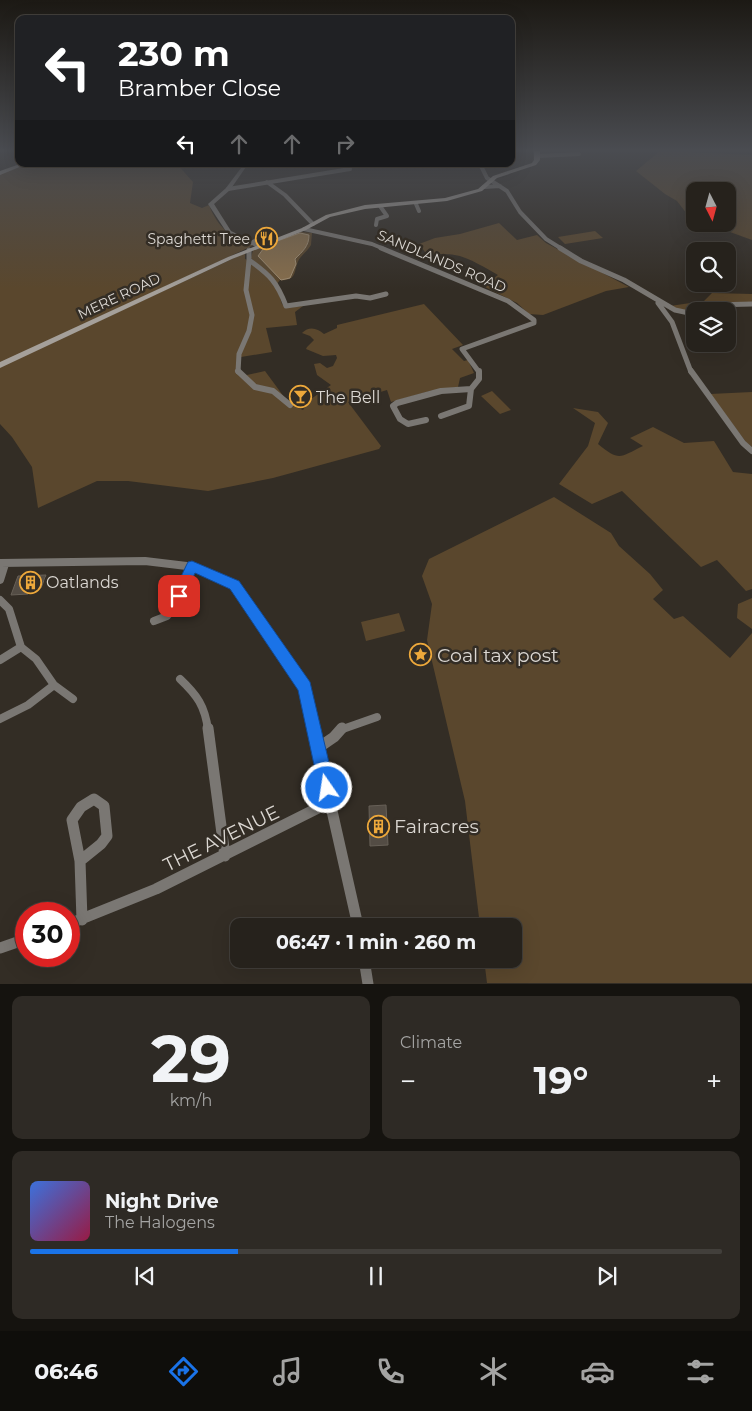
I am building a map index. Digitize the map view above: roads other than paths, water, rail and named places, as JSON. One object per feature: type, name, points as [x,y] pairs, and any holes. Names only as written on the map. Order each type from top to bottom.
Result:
[{"type":"main road","name":"MERE ROAD","points":[[0,366],[253,246],[304,229],[328,216],[340,212],[380,206],[440,201],[454,197]]},
{"type":"street","points":[[218,197],[213,201],[211,206],[229,232],[253,246]]},
{"type":"street","points":[[287,197],[312,224]]},
{"type":"street","points":[[511,197],[520,212],[546,239],[581,261],[624,280],[675,310],[689,313],[714,305],[752,304]]},
{"type":"street","points":[[416,204],[419,211]]},
{"type":"street","points":[[376,225],[377,219],[387,216],[380,206]]},
{"type":"street","name":"SANDLANDS ROAD","points":[[304,229],[372,244],[508,301],[535,322],[463,348],[462,350],[475,364],[480,374],[477,383],[471,389]]},
{"type":"street","points":[[266,230],[267,234],[253,246],[249,260],[246,290],[252,315],[249,331],[239,354],[238,372],[255,387],[274,391],[290,405]]},
{"type":"street","points":[[249,260],[263,270],[278,285],[286,306],[356,296],[370,298],[386,294]]},
{"type":"street","points":[[652,297],[672,322],[692,375],[743,443],[752,451]]},
{"type":"street","points":[[668,315],[675,310]]},
{"type":"street","points":[[672,322],[682,313]]},
{"type":"street","points":[[426,420],[408,424],[400,418],[393,406],[396,403],[434,392],[471,389],[469,406],[441,416]]},
{"type":"street","points":[[0,580],[3,564],[144,561],[192,566],[234,585],[305,687],[356,918]]},
{"type":"street","points":[[154,621],[167,616],[172,610],[192,566]]},
{"type":"street","points":[[0,600],[9,609],[21,647],[36,659],[54,685],[73,699]]},
{"type":"street","points":[[0,660],[21,647]]},
{"type":"street","points":[[180,679],[192,690],[206,712],[226,856]]},
{"type":"street","points":[[0,719],[28,705],[54,685]]},
{"type":"street","points":[[318,748],[334,737],[340,729],[377,717]]},
{"type":"street","points":[[80,861],[102,844],[107,836],[104,806],[94,800],[82,807],[72,820],[80,861],[82,920]]},
{"type":"street","name":"THE AVENUE","points":[[82,920],[156,889],[226,856],[330,802]]},
{"type":"street","points":[[0,948],[15,943]]},
{"type":"street","points":[[365,968],[368,984]]},
{"type":"place","name":"Spaghetti Tree","points":[[266,239]]},
{"type":"place","name":"The Bell","points":[[300,397]]},
{"type":"place","name":"Oatlands","points":[[30,582]]},
{"type":"place","name":"Coal tax post","points":[[421,655]]},
{"type":"place","name":"Fairacres","points":[[378,826]]}]
